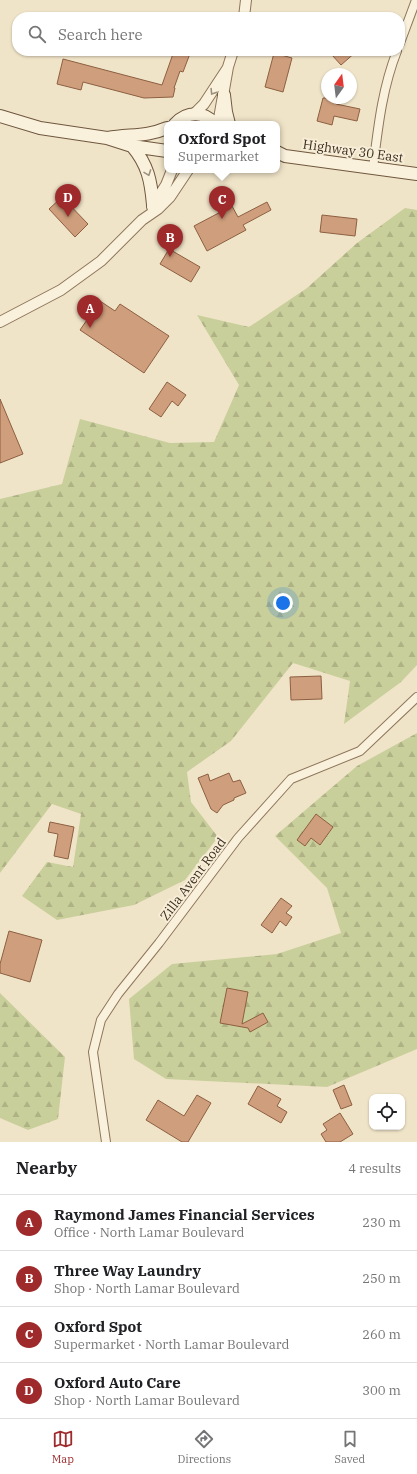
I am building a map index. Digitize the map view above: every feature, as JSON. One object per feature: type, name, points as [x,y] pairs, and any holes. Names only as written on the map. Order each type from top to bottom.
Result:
[{"type":"main road","points":[[224,95],[228,121]]},
{"type":"main road","points":[[178,121],[183,117],[194,114],[205,116],[212,121]]},
{"type":"main road","points":[[0,116],[40,128],[107,138],[132,146],[164,151]]},
{"type":"main road","points":[[107,138],[123,135],[148,135],[164,129]]},
{"type":"main road","points":[[132,146],[142,159],[150,177],[151,209]]},
{"type":"main road","name":"Highway 30 East","points":[[280,156],[417,174]]},
{"type":"street","points":[[245,12],[246,0]]},
{"type":"street","points":[[405,30],[416,0]]},
{"type":"street","points":[[218,121],[231,56]]},
{"type":"street","points":[[374,168],[378,122],[390,69],[395,56]]},
{"type":"street","points":[[194,114],[204,104],[228,67]]},
{"type":"street","points":[[0,322],[61,290],[101,261],[151,209],[166,185],[171,173]]},
{"type":"street","points":[[151,209],[158,209],[170,197],[186,173]]},
{"type":"street","name":"Zilla Avent Road","points":[[106,1142],[93,1052],[101,1020],[118,994],[159,943],[238,838],[290,779],[360,751],[417,697]]},
{"type":"green space","points":[[405,208],[417,210],[417,665],[401,682],[344,724],[350,681],[293,663],[231,741],[187,772],[191,802],[218,837],[185,880],[134,905],[57,920],[22,896],[47,862],[73,867],[81,814],[52,804],[0,873],[0,499],[62,484],[80,419],[170,443],[214,442],[239,385],[197,315],[249,327],[307,288],[357,243]]},
{"type":"green space","points":[[417,733],[417,1049],[327,1087],[166,1079],[134,1059],[129,999],[172,964],[277,954],[341,933],[327,888],[275,836],[357,766]]},
{"type":"green space","points":[[0,993],[65,1057],[58,1119],[28,1130],[0,1118]]},
{"type":"building","points":[[172,56],[189,56],[183,72],[180,71],[174,88],[173,97],[144,98],[83,82],[81,90],[57,84],[63,59],[162,85]]},
{"type":"building","points":[[273,56],[285,56],[292,58],[283,92],[265,87]]},
{"type":"building","points":[[333,56],[351,56],[341,65]]},
{"type":"building","points":[[321,104],[336,104],[360,109],[357,121],[334,116],[332,125],[317,121]]},
{"type":"building","points":[[62,197],[88,224],[75,237],[49,209]]},
{"type":"building","points":[[267,202],[271,210],[243,225],[246,230],[207,251],[194,226],[232,206],[238,217]]},
{"type":"building","points":[[322,215],[357,219],[355,236],[320,232]]},
{"type":"building","points":[[169,249],[200,267],[191,282],[160,264]]},
{"type":"building","points":[[100,301],[115,311],[120,304],[169,336],[144,373],[80,330]]},
{"type":"building","points":[[167,382],[186,395],[178,406],[172,401],[161,417],[149,409]]},
{"type":"building","points":[[0,399],[23,454],[0,463]]},
{"type":"building","points":[[321,676],[322,699],[291,700],[290,677]]},
{"type":"building","points":[[229,773],[233,782],[240,780],[246,793],[223,805],[217,813],[211,809],[198,778],[208,774],[210,781]]},
{"type":"building","points":[[316,814],[333,827],[320,845],[311,838],[305,846],[297,840]]},
{"type":"building","points":[[50,822],[74,827],[68,859],[54,856],[58,834],[48,832]]},
{"type":"building","points":[[281,898],[292,906],[286,913],[292,917],[286,926],[280,921],[272,933],[261,925]]},
{"type":"building","points":[[9,931],[42,940],[30,982],[0,973],[0,964]]},
{"type":"building","points":[[227,988],[248,992],[242,1024],[263,1013],[268,1022],[250,1032],[248,1028],[220,1023]]},
{"type":"building","points":[[344,1085],[352,1105],[341,1109],[333,1090]]},
{"type":"building","points":[[258,1086],[281,1099],[277,1106],[287,1112],[281,1123],[248,1104]]},
{"type":"building","points":[[197,1095],[211,1103],[188,1142],[182,1142],[146,1120],[158,1100],[184,1116]]},
{"type":"building","points":[[340,1113],[353,1134],[340,1142],[326,1142],[321,1134],[327,1130],[323,1124]]},
{"type":"place","name":"Oxford Auto Care","points":[[68,217]]},
{"type":"place","name":"Oxford Spot","points":[[222,219]]},
{"type":"place","name":"Three Way Laundry","points":[[170,257]]},
{"type":"place","name":"Raymond James Financial Services","points":[[90,328]]}]
